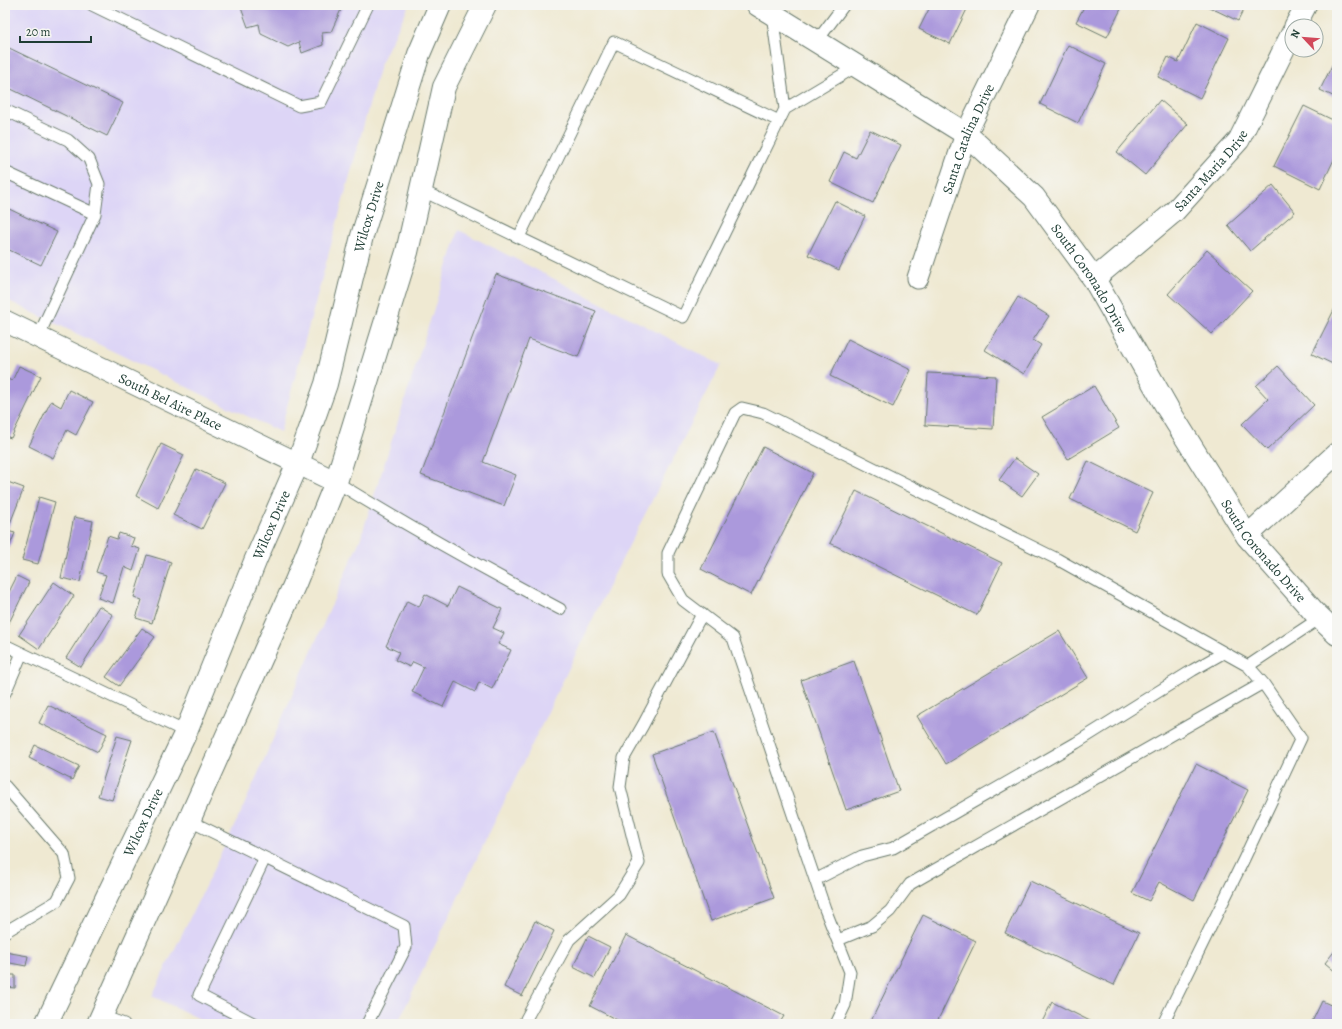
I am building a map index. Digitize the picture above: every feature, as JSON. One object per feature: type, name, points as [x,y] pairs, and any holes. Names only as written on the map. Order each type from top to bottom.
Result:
[{"type":"street","name":"Wilcox Drive","points":[[46,1024],[186,732],[256,559],[298,463],[326,384],[362,236],[419,54],[440,5]]},
{"type":"street","points":[[100,1020],[296,581],[336,482],[407,252],[444,87],[485,5]]},
{"type":"street","name":"Santa Catalina Drive","points":[[918,278],[966,134],[1029,5]]},
{"type":"street","points":[[1299,18],[1306,5]]},
{"type":"street","name":"South Coronado Drive","points":[[765,9],[966,134],[1034,197],[1094,279],[1168,410],[1247,536],[1320,618],[1337,634]]},
{"type":"street","name":"Santa Maria Drive","points":[[1094,279],[1174,212],[1239,140],[1284,49]]},
{"type":"street","name":"South Bel Aire Place","points":[[5,321],[336,482]]},
{"type":"street","points":[[1247,536],[1337,453]]},
{"type":"lane","points":[[92,5],[299,106],[321,102],[368,5]]},
{"type":"lane","points":[[817,41],[844,5]]},
{"type":"lane","points":[[765,9],[785,109]]},
{"type":"lane","points":[[519,238],[614,42],[779,121]]},
{"type":"lane","points":[[421,190],[683,317],[785,109],[857,66]]},
{"type":"lane","points":[[5,110],[68,140],[89,159],[99,184],[95,214],[38,337]]},
{"type":"lane","points":[[5,172],[95,214]]},
{"type":"lane","points":[[836,1024],[845,1005],[850,972],[815,880],[733,638],[683,600],[668,574],[668,553],[735,413],[742,408],[763,413],[1057,559],[1248,666],[1263,683],[1301,738],[1244,859],[1162,1024]]},
{"type":"lane","points":[[336,482],[417,531],[560,609]]},
{"type":"lane","points":[[528,1024],[526,1019],[569,940],[619,895],[639,863],[620,787],[624,758],[702,614]]},
{"type":"lane","points":[[1248,666],[1320,618]]},
{"type":"lane","points":[[5,645],[186,732]]},
{"type":"lane","points":[[5,693],[22,653]]},
{"type":"lane","points":[[815,880],[862,856],[893,848],[1076,743],[1223,653]]},
{"type":"lane","points":[[838,940],[872,926],[890,911],[910,884],[1263,683]]},
{"type":"lane","points":[[5,786],[64,854],[69,878],[57,901],[5,932]]},
{"type":"lane","points":[[190,821],[404,926],[406,946],[367,1024]]},
{"type":"lane","points":[[255,1024],[199,995],[265,858]]},
{"type":"lane","points":[[100,1020],[124,1024]]},
{"type":"shaded area","points":[[5,5],[409,5],[380,65],[280,432],[5,299]]},
{"type":"shaded area","points":[[459,230],[721,365],[612,579],[397,1024],[210,1024],[152,996],[242,810],[360,540]]},
{"type":"building","points":[[240,5],[343,5],[331,32],[322,33],[323,45],[302,53],[299,42],[288,47],[261,34],[259,24],[248,27]]},
{"type":"building","points":[[931,5],[969,5],[950,44],[919,29]]},
{"type":"building","points":[[1085,5],[1123,5],[1107,37],[1076,22]]},
{"type":"building","points":[[1246,5],[1238,21],[1207,6]]},
{"type":"building","points":[[1197,22],[1229,38],[1200,98],[1158,77],[1168,57],[1178,62]]},
{"type":"building","points":[[1068,45],[1106,64],[1078,123],[1040,104]]},
{"type":"building","points":[[5,46],[123,103],[107,136],[5,86]]},
{"type":"building","points":[[1337,55],[1337,98],[1320,90]]},
{"type":"building","points":[[1160,100],[1188,124],[1145,175],[1117,152]]},
{"type":"building","points":[[1304,106],[1337,122],[1337,153],[1320,189],[1274,166]]},
{"type":"building","points":[[870,130],[901,145],[873,203],[830,182],[844,152],[856,158]]},
{"type":"building","points":[[1273,185],[1295,212],[1250,251],[1228,225]]},
{"type":"building","points":[[835,201],[865,216],[839,270],[808,255]]},
{"type":"building","points":[[5,207],[57,232],[41,265],[5,248]]},
{"type":"building","points":[[1207,250],[1252,291],[1212,334],[1168,294]]},
{"type":"building","points":[[496,274],[596,311],[578,357],[529,339],[483,462],[516,475],[504,506],[421,475]]},
{"type":"building","points":[[1018,297],[1049,316],[1033,340],[1041,345],[1024,374],[985,350]]},
{"type":"building","points":[[1337,304],[1337,366],[1312,354]]},
{"type":"building","points":[[848,339],[911,370],[893,407],[830,376]]},
{"type":"building","points":[[19,366],[41,376],[11,438],[5,436],[5,378],[12,381]]},
{"type":"building","points":[[1278,366],[1314,405],[1267,450],[1242,424],[1268,399],[1256,386]]},
{"type":"building","points":[[928,373],[996,376],[993,429],[925,425]]},
{"type":"building","points":[[1094,386],[1119,428],[1068,459],[1042,417]]},
{"type":"building","points":[[69,390],[93,402],[76,435],[67,430],[53,458],[29,446],[51,401],[61,407]]},
{"type":"building","points":[[161,444],[184,455],[158,508],[136,496]]},
{"type":"building","points":[[763,447],[813,473],[751,595],[701,569]]},
{"type":"building","points":[[1015,458],[1038,474],[1022,496],[999,480]]},
{"type":"building","points":[[1088,461],[1153,493],[1135,531],[1070,499]]},
{"type":"building","points":[[196,469],[225,483],[202,529],[173,515]]},
{"type":"building","points":[[5,481],[24,488],[7,531],[15,533],[8,550],[5,549]]},
{"type":"building","points":[[856,491],[1002,563],[977,615],[830,543]]},
{"type":"building","points":[[39,497],[55,502],[38,564],[22,560]]},
{"type":"building","points":[[74,517],[93,521],[80,582],[61,578]]},
{"type":"building","points":[[119,533],[134,538],[131,546],[140,549],[133,571],[124,567],[113,603],[98,598],[106,575],[96,572],[108,536],[117,539]]},
{"type":"building","points":[[147,555],[171,562],[152,623],[136,618],[142,600],[134,597]]},
{"type":"building","points":[[17,576],[29,582],[5,631],[5,600]]},
{"type":"building","points":[[54,582],[74,596],[39,649],[19,635]]},
{"type":"building","points":[[457,587],[502,609],[493,628],[504,633],[498,644],[511,650],[492,689],[479,682],[475,692],[455,682],[443,707],[412,692],[424,667],[413,662],[410,667],[395,660],[399,652],[386,646],[407,601],[419,607],[425,594],[448,606]]},
{"type":"building","points":[[99,606],[113,615],[81,667],[66,658]]},
{"type":"building","points":[[142,628],[155,637],[119,686],[106,677]]},
{"type":"building","points":[[1059,631],[1088,678],[946,764],[917,716]]},
{"type":"building","points":[[854,661],[899,791],[846,810],[801,680]]},
{"type":"building","points":[[48,705],[107,734],[98,752],[39,723]]},
{"type":"building","points":[[714,732],[774,898],[711,921],[652,754]]},
{"type":"building","points":[[117,736],[132,740],[112,800],[98,796]]},
{"type":"building","points":[[35,745],[79,766],[72,780],[29,758]]},
{"type":"building","points":[[1196,764],[1248,790],[1194,900],[1159,882],[1149,901],[1132,893]]},
{"type":"building","points":[[1030,881],[1139,933],[1114,985],[1005,933]]},
{"type":"building","points":[[923,915],[976,941],[936,1024],[872,1024],[870,1023]]},
{"type":"building","points":[[535,921],[554,931],[522,996],[504,987]]},
{"type":"building","points":[[626,935],[784,1016],[779,1024],[625,1024],[590,1006]]},
{"type":"building","points":[[588,936],[610,947],[595,978],[573,967]]},
{"type":"building","points":[[1337,948],[1337,973],[1325,963]]},
{"type":"building","points":[[5,952],[28,956],[26,966],[5,962]]},
{"type":"building","points":[[5,975],[15,975],[15,988],[5,987]]},
{"type":"building","points":[[1322,1001],[1337,1008],[1337,1024],[1311,1024]]},
{"type":"building","points":[[1052,1002],[1096,1024],[1041,1024]]}]
